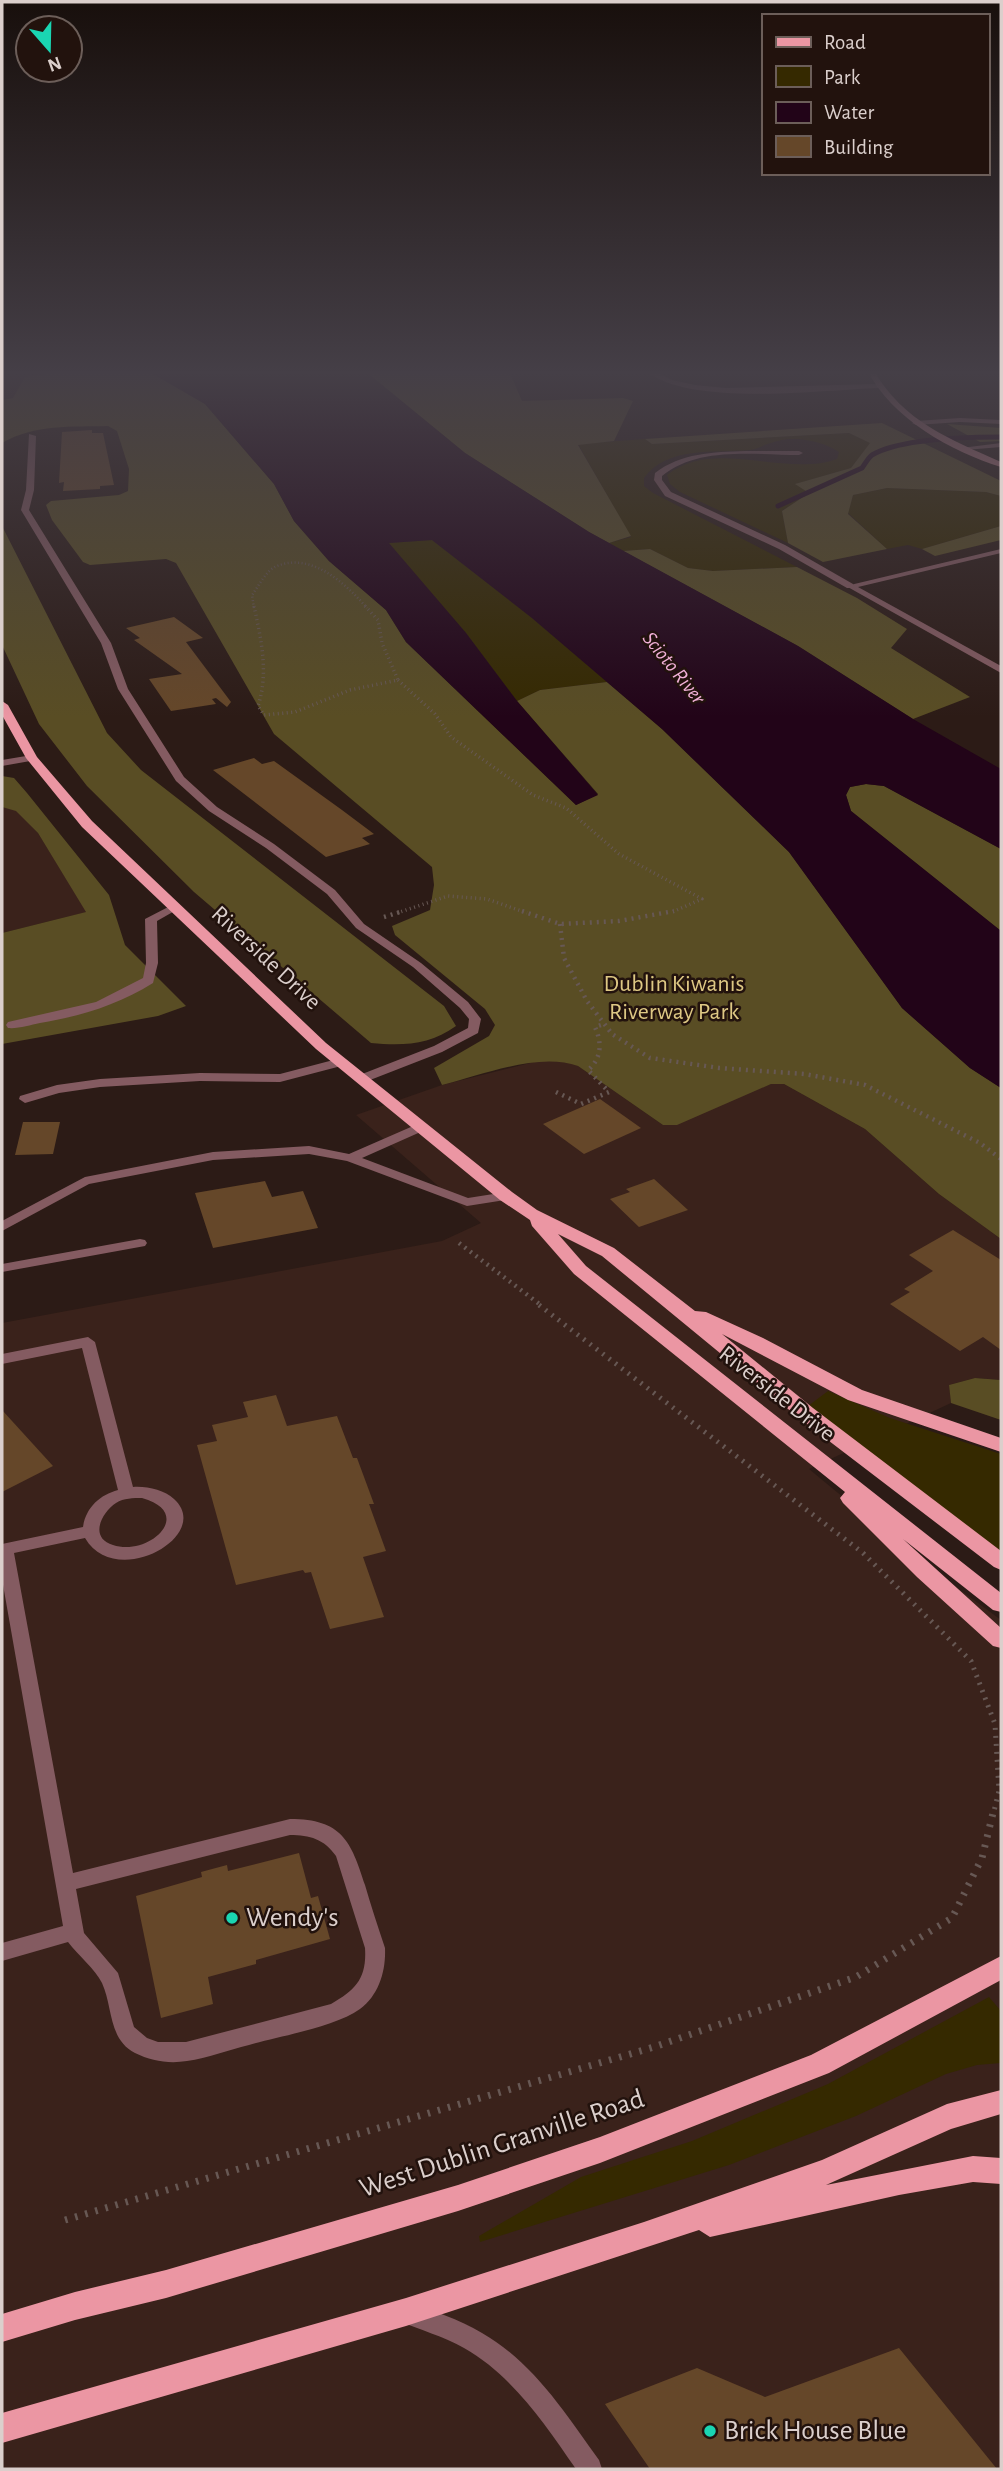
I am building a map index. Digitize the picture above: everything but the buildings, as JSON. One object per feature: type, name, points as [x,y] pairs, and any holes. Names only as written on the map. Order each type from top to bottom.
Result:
[{"type":"main road","name":"Riverside Drive","points":[[2,705],[32,758],[87,824],[341,1062],[531,1214],[608,1252],[806,1413],[1001,1562]]},
{"type":"main road","name":"Riverside Drive","points":[[531,1214],[580,1270],[1001,1604]]},
{"type":"main road","points":[[676,1305],[756,1342],[855,1395],[1001,1445]]},
{"type":"main road","points":[[796,1444],[925,1572],[1001,1640]]},
{"type":"main road","name":"West Dublin Granville Road","points":[[2,2328],[75,2306],[166,2284],[458,2198],[600,2150],[820,2064],[1001,1967]]},
{"type":"main road","points":[[2,2428],[406,2312],[645,2236],[827,2171],[961,2112],[1001,2102]]},
{"type":"main road","points":[[645,2236],[899,2182],[973,2169],[1001,2171]]},
{"type":"street","points":[[30,486],[25,510],[106,643],[123,689],[180,779],[213,809],[270,846],[331,892],[360,926],[417,965],[464,1005],[475,1019],[474,1030],[438,1049],[361,1079]]},
{"type":"street","points":[[663,486],[668,494],[782,547],[1001,670]]},
{"type":"street","points":[[850,586],[1001,551]]},
{"type":"street","points":[[2,763],[32,758]]},
{"type":"street","points":[[12,1025],[80,1012],[129,995],[149,980],[152,963],[151,919],[174,907]]},
{"type":"street","points":[[25,1099],[57,1088],[100,1083],[200,1077],[280,1078],[341,1062]]},
{"type":"street","points":[[350,1158],[420,1127]]},
{"type":"street","points":[[2,1227],[85,1181],[213,1156],[309,1150],[350,1158],[467,1202],[506,1196]]},
{"type":"street","points":[[2,1268],[140,1243]]},
{"type":"street","points":[[2,1359],[88,1342],[127,1493]]},
{"type":"street","points":[[127,1493],[148,1493],[161,1497],[170,1504],[176,1518],[168,1537],[146,1551],[118,1553],[102,1547],[90,1531],[90,1521],[96,1510],[106,1501],[127,1493]]},
{"type":"street","points":[[66,1883],[283,1828],[308,1827],[331,1837],[345,1853],[375,1948],[376,1964],[366,1990],[352,2003],[335,2011],[186,2052],[167,2053],[140,2045],[127,2033],[120,2017],[111,1979],[79,1942],[74,1932],[4,1550],[90,1531]]},
{"type":"street","points":[[2,1952],[74,1932]]},
{"type":"street","points":[[406,2312],[477,2343],[509,2369],[547,2407],[590,2469]]},
{"type":"path","points":[[360,926],[448,896],[487,899],[560,924],[618,921],[667,914],[702,899],[619,854],[566,808],[533,795],[451,737],[435,714],[398,680],[382,643],[378,620],[359,600],[321,569],[299,563],[277,566],[252,594],[263,663],[262,697],[258,706],[264,715],[300,713],[344,692],[398,680]]},
{"type":"path","points":[[560,924],[564,958],[587,1002],[612,1034],[650,1058],[719,1068],[804,1073],[865,1085],[980,1143],[1001,1159]]},
{"type":"path","points":[[556,1092],[581,1104],[609,1092],[588,1070],[595,1065],[601,1046],[595,1027],[604,1024]]},
{"type":"path","points":[[65,2220],[654,2047],[856,1977],[952,1918],[982,1858],[999,1791],[995,1724],[971,1661],[863,1553],[459,1243]]},
{"type":"shaded area","points":[[2,807],[16,810],[38,833],[87,912],[2,933]]},
{"type":"shaded area","points":[[538,1061],[563,1061],[578,1066],[663,1125],[771,1084],[784,1084],[865,1129],[939,1194],[1001,1239],[1001,1380],[975,1378],[949,1385],[951,1403],[809,1469],[913,1555],[1001,1620],[1001,2469],[2,2469],[2,1323],[442,1241],[481,1223],[356,1115],[442,1085]]},
{"type":"green space","name":"Dublin Kiwanis Riverway Park","points":[[128,486],[275,486],[294,521],[329,561],[386,610],[406,642],[576,805],[598,794],[517,701],[540,690],[607,682],[662,729],[789,852],[902,1008],[970,1068],[1001,1088],[1001,1239],[939,1194],[865,1129],[784,1084],[771,1084],[677,1125],[663,1125],[578,1066],[562,1062],[510,1066],[442,1085],[434,1068],[489,1036],[495,1025],[485,1009],[395,935],[392,926],[430,910],[434,885],[432,867],[274,734],[176,563],[166,559],[90,565],[83,562],[52,520],[46,505],[51,501],[119,495],[128,491]]},
{"type":"green space","points":[[517,486],[602,486],[631,536],[609,543]]},
{"type":"green space","points":[[602,486],[644,486],[797,567],[713,571],[688,568],[650,549],[623,551],[609,543],[631,537]]},
{"type":"green space","points":[[673,486],[800,486],[810,492],[782,511],[788,543]]},
{"type":"green space","points":[[799,486],[1001,486],[1001,496],[986,492],[887,488],[853,495],[848,514],[887,549],[823,562],[788,543],[782,511],[809,493]]},
{"type":"green space","points":[[887,488],[986,492],[1001,496],[1001,526],[922,549],[908,545],[887,549],[848,513],[853,495]]},
{"type":"green space","points":[[2,526],[107,733],[141,770],[444,1006],[456,1026],[436,1037],[416,1043],[371,1043],[194,892],[87,786],[39,724],[2,645]]},
{"type":"green space","points":[[1001,526],[1001,540],[935,556],[922,549]]},
{"type":"green space","points":[[432,540],[532,618],[607,682],[540,690],[517,701],[466,633],[388,543]]},
{"type":"green space","points":[[650,549],[688,568],[713,571],[797,567],[857,598],[907,629],[891,648],[970,697],[913,719],[798,646],[623,551]]},
{"type":"green space","points":[[2,776],[14,778],[109,895],[125,945],[186,1006],[158,1016],[2,1044],[2,933],[86,912],[38,833],[16,811],[2,807]]},
{"type":"green space","points":[[866,784],[884,786],[1001,849],[1001,931],[851,811],[846,795],[850,787]]},
{"type":"green space","points":[[975,1378],[1001,1380],[1001,1420],[951,1403],[949,1385]]},
{"type":"green space","points":[[828,1391],[890,1418],[1001,1454],[1001,1555],[808,1406]]},
{"type":"green space","points":[[989,1997],[1001,2011],[1001,2063],[977,2065],[946,2074],[856,2116],[729,2165],[480,2242],[479,2236],[581,2177],[692,2141],[828,2084]]},
{"type":"water","name":"Scioto River","points":[[275,486],[517,486],[589,532],[798,646],[913,719],[1001,769],[1001,849],[884,786],[866,784],[850,787],[846,795],[851,811],[1001,931],[1001,1088],[970,1068],[902,1008],[789,852],[662,729],[532,618],[432,540],[389,543],[466,633],[517,701],[598,795],[576,805],[406,642],[386,610],[329,561],[294,521]]},
{"type":"waterway","points":[[778,506],[822,486]]},
{"type":"place","name":"Wendy's","points":[[232,1918]]},
{"type":"place","name":"Brick House Blue","points":[[710,2431]]}]
